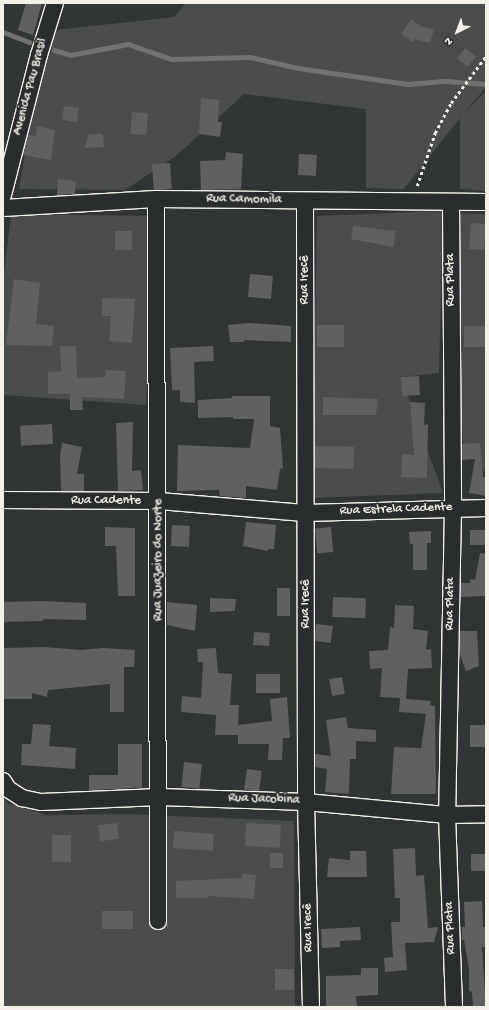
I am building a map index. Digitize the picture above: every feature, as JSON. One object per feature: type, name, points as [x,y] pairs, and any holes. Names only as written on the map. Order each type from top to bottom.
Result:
[{"type":"street","name":"Avenida Pau Brasil","points":[[3,194],[39,55],[55,3]]},
{"type":"street","name":"Rua Camomila","points":[[3,208],[156,199],[305,201],[412,200],[486,202]]},
{"type":"street","name":"Rua Juazeiro do Norte","points":[[156,199],[160,797],[158,921]]},
{"type":"street","name":"Rua Irecê","points":[[305,201],[306,802],[311,1007]]},
{"type":"street","name":"Rua Plata","points":[[451,202],[453,508],[447,815],[454,1007]]},
{"type":"street","name":"Rua Cadente","points":[[3,500],[159,502],[305,513]]},
{"type":"street","name":"Rua Estrela Cadente","points":[[305,513],[486,508]]},
{"type":"street","name":"Rua Jacobina","points":[[3,781],[8,789],[22,798],[41,802],[160,797],[306,802],[447,815],[486,814]]},
{"type":"path","points":[[412,200],[435,133],[459,92],[486,56]]},
{"type":"shaded area","points":[[186,3],[486,3],[486,87],[465,112],[486,91],[486,191],[460,189],[460,118],[404,189],[366,188],[366,109],[244,94],[176,156],[125,190],[19,189],[46,31],[174,17]]},
{"type":"shaded area","points":[[443,211],[439,373],[401,377],[443,493],[312,498],[317,216]]},
{"type":"shaded area","points":[[451,213],[486,214],[486,474],[463,444]]},
{"type":"shaded area","points":[[11,214],[157,216],[146,405],[3,395],[3,281]]},
{"type":"shaded area","points":[[3,791],[7,803],[47,815],[125,814],[294,821],[295,1007],[3,1007]]},
{"type":"building","points":[[26,3],[42,3],[33,35],[18,30]]},
{"type":"building","points":[[411,19],[422,27],[434,29],[430,43],[415,39],[413,42],[401,34]]},
{"type":"building","points":[[465,48],[476,57],[468,67],[457,58]]},
{"type":"building","points":[[201,98],[219,100],[218,122],[222,122],[220,137],[199,134]]},
{"type":"building","points":[[64,106],[79,108],[77,122],[62,120]]},
{"type":"building","points":[[132,112],[148,113],[146,135],[130,134]]},
{"type":"building","points":[[37,126],[55,130],[51,160],[23,155],[28,135],[36,136]]},
{"type":"building","points":[[89,134],[103,134],[104,147],[84,148]]},
{"type":"building","points":[[226,152],[243,154],[241,189],[201,190],[200,161],[225,160]]},
{"type":"building","points":[[299,154],[317,155],[316,176],[298,175]]},
{"type":"building","points":[[170,163],[172,189],[154,190],[152,164]]},
{"type":"building","points":[[58,179],[76,181],[75,194],[57,195]]},
{"type":"building","points":[[471,223],[486,224],[484,250],[469,249]]},
{"type":"building","points":[[353,226],[395,231],[394,247],[351,239]]},
{"type":"building","points":[[115,231],[132,231],[132,250],[115,250]]},
{"type":"building","points":[[250,274],[273,276],[271,299],[248,297]]},
{"type":"building","points":[[14,279],[40,283],[36,324],[54,326],[52,346],[6,345]]},
{"type":"building","points":[[102,298],[135,299],[132,343],[109,341],[111,316],[102,316]]},
{"type":"building","points":[[249,323],[291,326],[291,342],[244,340],[244,342],[230,342],[228,325]]},
{"type":"building","points":[[317,325],[344,325],[344,347],[317,347]]},
{"type":"building","points":[[464,326],[486,326],[486,347],[464,347]]},
{"type":"building","points":[[60,346],[76,346],[77,378],[105,377],[106,370],[126,371],[124,399],[82,397],[83,410],[70,410],[70,394],[48,394],[48,372],[61,371]]},
{"type":"building","points":[[213,346],[214,361],[194,362],[195,403],[180,402],[180,390],[172,390],[170,348]]},
{"type":"building","points":[[419,376],[420,395],[402,396],[401,377]]},
{"type":"building","points":[[232,396],[270,396],[270,426],[280,428],[283,468],[280,469],[277,490],[246,486],[246,498],[220,496],[219,490],[177,491],[178,445],[250,448],[254,419],[233,419],[233,417],[198,418],[198,400],[232,398]]},
{"type":"building","points":[[323,397],[378,399],[376,415],[323,415]]},
{"type":"building","points":[[410,402],[425,403],[424,425],[428,424],[427,478],[401,477],[402,454],[414,455]]},
{"type":"building","points":[[133,422],[132,471],[141,470],[143,490],[118,491],[116,423]]},
{"type":"building","points":[[52,424],[53,444],[21,446],[20,426]]},
{"type":"building","points":[[62,443],[82,447],[77,474],[84,474],[84,491],[61,491],[60,456]]},
{"type":"building","points":[[480,443],[483,477],[486,477],[486,496],[469,493],[475,459],[462,460],[462,444]]},
{"type":"building","points":[[315,446],[354,447],[354,469],[315,468]]},
{"type":"building","points":[[246,522],[276,525],[274,549],[268,549],[268,551],[243,546]]},
{"type":"building","points":[[172,525],[190,526],[189,547],[171,546]]},
{"type":"building","points":[[105,527],[135,528],[135,596],[118,596],[116,546],[105,546]]},
{"type":"building","points":[[331,527],[333,552],[317,553],[315,528]]},
{"type":"building","points":[[470,530],[486,530],[486,545],[470,545]]},
{"type":"building","points":[[431,531],[431,543],[427,543],[427,570],[413,570],[413,544],[410,544],[409,532]]},
{"type":"building","points":[[480,553],[486,554],[486,596],[461,597],[461,583],[470,583],[470,579],[475,580]]},
{"type":"building","points":[[277,588],[290,588],[290,616],[277,616]]},
{"type":"building","points":[[333,597],[366,598],[365,618],[332,617]]},
{"type":"building","points":[[210,598],[236,599],[235,611],[210,612]]},
{"type":"building","points":[[42,601],[86,603],[86,620],[43,619],[43,621],[3,622],[3,602]]},
{"type":"building","points":[[167,602],[197,605],[195,631],[167,625]]},
{"type":"building","points":[[395,605],[414,606],[413,629],[428,631],[426,650],[431,649],[432,668],[408,669],[406,699],[431,701],[430,705],[435,706],[436,794],[391,794],[394,747],[421,748],[426,714],[399,712],[400,698],[380,697],[382,668],[370,669],[369,651],[388,650],[390,627],[394,628]]},
{"type":"building","points":[[316,624],[333,626],[331,643],[314,641]]},
{"type":"building","points":[[460,631],[477,631],[479,666],[466,671],[460,655]]},
{"type":"building","points":[[254,632],[270,633],[269,646],[253,645]]},
{"type":"building","points":[[45,647],[81,650],[103,648],[135,650],[134,667],[124,667],[124,712],[110,712],[110,684],[48,690],[47,697],[32,693],[32,699],[4,699],[3,648]]},
{"type":"building","points":[[216,648],[218,673],[232,674],[230,705],[239,705],[238,725],[272,721],[270,699],[287,697],[290,738],[283,738],[282,760],[268,760],[269,744],[238,744],[238,735],[215,735],[216,715],[181,712],[182,696],[201,698],[203,662],[198,662],[197,649]]},
{"type":"building","points":[[256,674],[280,674],[280,693],[256,693]]},
{"type":"building","points":[[342,677],[345,694],[332,696],[329,679]]},
{"type":"building","points":[[346,717],[348,728],[376,730],[376,742],[356,741],[356,759],[350,759],[349,794],[325,792],[327,769],[315,767],[315,754],[331,756],[326,720]]},
{"type":"building","points":[[33,724],[51,725],[49,746],[76,748],[75,769],[21,765],[22,744],[31,744]]},
{"type":"building","points":[[470,725],[486,725],[486,747],[470,747]]},
{"type":"building","points":[[118,744],[142,744],[142,788],[89,790],[89,775],[118,775]]},
{"type":"building","points":[[184,762],[202,764],[199,789],[181,787]]},
{"type":"building","points":[[247,769],[262,771],[259,792],[244,790]]},
{"type":"building","points":[[117,823],[119,839],[100,841],[98,825]]},
{"type":"building","points":[[246,823],[281,825],[280,848],[245,846]]},
{"type":"building","points":[[174,831],[214,834],[213,851],[173,848]]},
{"type":"building","points":[[52,835],[71,835],[71,862],[52,862]]},
{"type":"building","points":[[415,848],[416,876],[424,875],[428,928],[438,927],[434,942],[405,943],[407,970],[385,972],[384,958],[393,957],[391,922],[400,922],[400,898],[395,898],[393,849]]},
{"type":"building","points":[[350,851],[366,851],[367,877],[327,877],[329,858],[350,860]]},
{"type":"building","points":[[270,853],[283,853],[283,868],[270,868]]},
{"type":"building","points":[[471,854],[486,854],[486,871],[471,871]]},
{"type":"building","points":[[242,874],[256,875],[254,899],[208,896],[208,898],[176,898],[176,881],[242,878]]},
{"type":"building","points":[[482,901],[483,927],[486,927],[486,947],[482,947],[486,1007],[473,1007],[472,992],[469,991],[469,969],[464,940],[462,940],[462,927],[465,927],[464,902]]},
{"type":"building","points":[[102,911],[133,911],[133,929],[102,929]]},
{"type":"building","points":[[360,927],[361,940],[340,941],[340,947],[322,948],[321,929]]},
{"type":"building","points":[[361,968],[378,968],[378,995],[356,996],[357,1007],[326,1007],[326,976],[361,975]]},
{"type":"building","points":[[275,969],[294,969],[294,990],[275,990]]},
{"type":"waterway","points":[[3,32],[29,42]]},
{"type":"waterway","points":[[54,50],[70,55],[128,44],[171,59],[250,57],[298,68],[408,84],[446,81],[486,84]]}]
